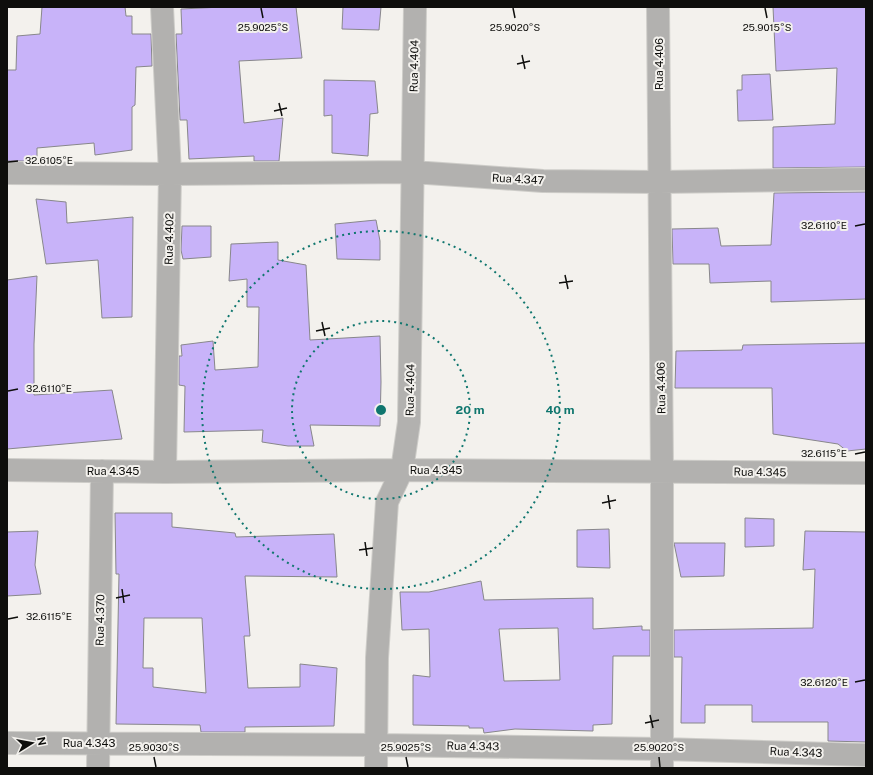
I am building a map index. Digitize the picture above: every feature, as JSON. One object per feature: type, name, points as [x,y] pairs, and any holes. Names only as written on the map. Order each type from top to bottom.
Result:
[{"type":"street","name":"Rua 4.402","points":[[162,7],[170,174],[165,472]]},
{"type":"street","name":"Rua 4.404","points":[[376,768],[377,658],[387,502],[402,470],[409,422],[415,7]]},
{"type":"street","name":"Rua 4.406","points":[[658,7],[662,471],[662,758]]},
{"type":"street","name":"Rua 4.347","points":[[7,173],[170,174],[413,172],[542,181],[659,182],[866,179]]},
{"type":"street","name":"Rua 4.345","points":[[7,470],[165,472],[402,470],[866,473]]},
{"type":"street","name":"Rua 4.370","points":[[98,768],[102,471]]},
{"type":"street","name":"Rua 4.343","points":[[7,743],[376,745],[662,758],[866,755]]},
{"type":"building","points":[[42,7],[125,7],[126,16],[132,16],[132,34],[151,34],[152,66],[136,67],[135,105],[132,107],[132,150],[95,155],[94,143],[37,148],[37,161],[7,161],[7,70],[16,70],[17,36],[40,34]]},
{"type":"building","points":[[222,7],[296,7],[302,58],[239,61],[244,123],[283,118],[279,161],[254,161],[254,156],[189,159],[187,120],[180,120],[176,34],[182,34],[181,9]]},
{"type":"building","points":[[343,7],[381,7],[379,30],[342,29]]},
{"type":"building","points":[[773,7],[866,7],[866,167],[773,168],[773,127],[835,124],[837,68],[776,71]]},
{"type":"building","points":[[770,74],[773,120],[738,121],[737,90],[742,90],[742,75]]},
{"type":"building","points":[[324,80],[375,81],[378,113],[370,114],[368,156],[332,153],[332,115],[324,116]]},
{"type":"building","points":[[866,192],[866,299],[771,302],[771,281],[710,283],[709,264],[673,264],[672,229],[718,228],[721,246],[771,245],[774,193]]},
{"type":"building","points":[[36,199],[66,202],[67,223],[133,217],[132,317],[102,318],[98,260],[46,264]]},
{"type":"building","points":[[376,220],[380,241],[380,260],[337,259],[335,224]]},
{"type":"building","points":[[182,226],[211,226],[211,257],[183,259],[181,250]]},
{"type":"building","points":[[278,242],[278,260],[306,265],[310,340],[380,336],[380,426],[310,425],[314,446],[288,446],[262,442],[263,430],[184,432],[185,386],[179,385],[179,356],[182,356],[181,345],[213,341],[215,370],[258,367],[259,307],[247,307],[247,279],[229,281],[231,244]]},
{"type":"building","points":[[37,276],[34,344],[34,395],[112,390],[122,439],[7,449],[7,280]]},
{"type":"building","points":[[866,343],[866,449],[847,451],[838,444],[773,434],[772,388],[675,388],[676,351],[742,350],[743,345]]},
{"type":"building","points":[[115,513],[172,513],[172,527],[235,533],[236,537],[334,534],[337,577],[245,576],[250,636],[244,636],[248,688],[300,687],[300,664],[337,668],[334,726],[245,727],[245,732],[201,732],[200,725],[116,724],[119,574],[116,574]],"holes":[[[144,618],[202,618],[206,693],[153,687],[153,668],[143,668]]]},
{"type":"building","points":[[745,518],[774,519],[774,546],[745,547]]},
{"type":"building","points":[[609,529],[610,568],[577,567],[577,530]]},
{"type":"building","points":[[38,531],[35,565],[41,594],[7,596],[7,532]]},
{"type":"building","points":[[805,531],[866,532],[866,742],[828,741],[828,722],[752,722],[752,705],[705,705],[705,723],[681,723],[682,657],[674,657],[674,630],[813,628],[815,569],[803,570]]},
{"type":"building","points":[[674,543],[725,543],[724,576],[681,577]]},
{"type":"building","points":[[481,581],[484,600],[593,598],[593,629],[642,626],[642,630],[650,630],[650,656],[613,656],[612,724],[593,725],[593,731],[515,729],[484,733],[483,728],[469,728],[469,726],[413,725],[413,675],[430,677],[429,629],[402,630],[400,592],[429,592]],"holes":[[[558,628],[560,680],[504,681],[499,629]]]}]
